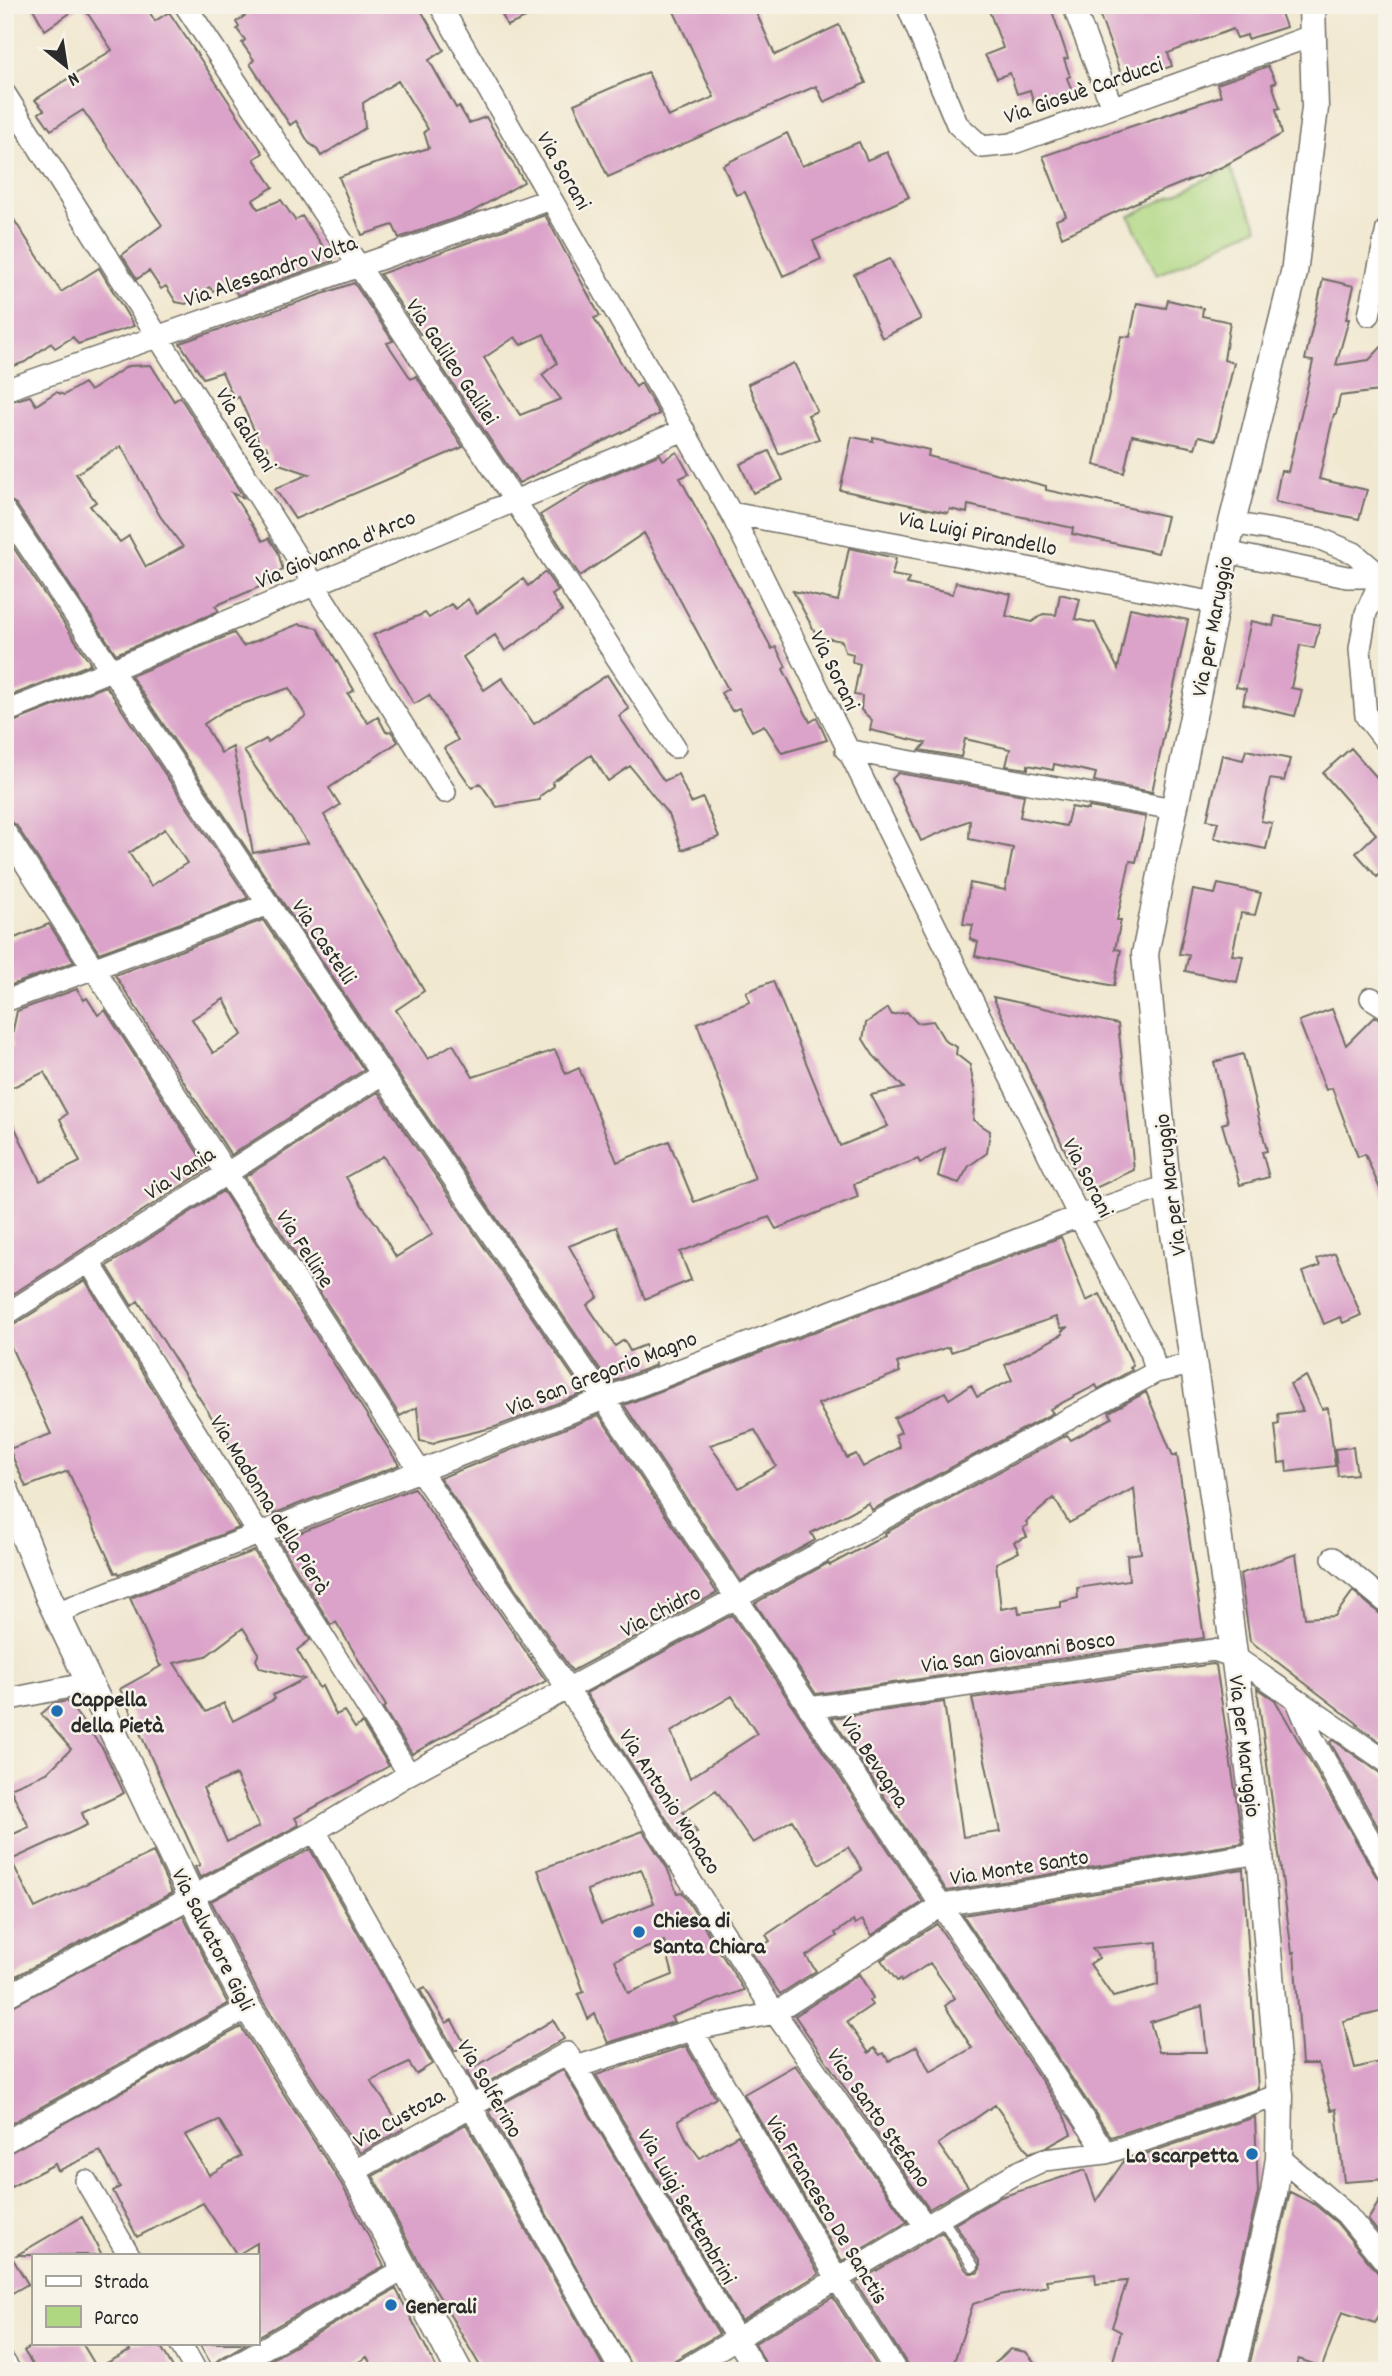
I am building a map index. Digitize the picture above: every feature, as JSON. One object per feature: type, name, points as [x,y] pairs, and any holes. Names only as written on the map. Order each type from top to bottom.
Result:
[{"type":"street","name":"Via Galileo Galilei","points":[[186,5],[358,267],[516,500],[675,747]]},
{"type":"street","name":"Via Sorani","points":[[440,5],[731,513],[1079,1216],[1151,1352],[1156,1372]]},
{"type":"street","name":"Via Giosuè Carducci","points":[[906,5],[957,124],[982,147],[1010,144],[1314,34]]},
{"type":"street","points":[[1073,5],[1112,107]]},
{"type":"street","name":"Via per Maruggio","points":[[1232,2371],[1275,2193],[1279,2157],[1280,2095],[1260,1853],[1215,1509],[1167,1186],[1144,954],[1232,523],[1294,273],[1315,108],[1312,5]]},
{"type":"street","name":"Via Galvani","points":[[5,94],[445,792]]},
{"type":"street","name":"Via Alessandro Volta","points":[[5,390],[551,199]]},
{"type":"street","points":[[1387,229],[1369,314],[1387,295]]},
{"type":"street","name":"Via Giovanna d'Arco","points":[[5,712],[684,430]]},
{"type":"street","name":"Via Castelli","points":[[5,511],[382,1074],[604,1399]]},
{"type":"street","name":"Via Luigi Pirandello","points":[[731,513],[1216,603]]},
{"type":"street","points":[[1232,523],[1318,538],[1354,553],[1384,574]]},
{"type":"street","points":[[1226,552],[1347,577],[1384,574]]},
{"type":"street","points":[[1384,574],[1366,613],[1360,649],[1366,716],[1387,743]]},
{"type":"street","points":[[846,750],[1174,809]]},
{"type":"street","name":"Via Felline","points":[[5,832],[420,1471],[568,1689]]},
{"type":"street","points":[[5,1000],[270,904]]},
{"type":"street","name":"Via Vania","points":[[5,1315],[382,1074]]},
{"type":"street","name":"Via San Gregorio Magno","points":[[56,1613],[1079,1216],[1167,1186]]},
{"type":"street","name":"Via Madonna della Pierà","points":[[89,1262],[409,1774]]},
{"type":"street","name":"Via Chidro","points":[[5,1997],[315,1831],[409,1774],[1156,1372],[1192,1364]]},
{"type":"street","name":"Via Bevagna","points":[[604,1399],[1105,2153]]},
{"type":"street","name":"Via Salvatore Gigli","points":[[5,1489],[56,1613],[191,1897],[248,2008],[353,2172],[460,2371]]},
{"type":"street","points":[[1333,1559],[1387,1603]]},
{"type":"street","name":"Via San Giovanni Bosco","points":[[808,1708],[1214,1650],[1235,1657]]},
{"type":"street","points":[[1235,1657],[1387,1762]]},
{"type":"street","points":[[5,1700],[90,1684]]},
{"type":"street","name":"Via Antonio Monaco","points":[[568,1689],[791,2037]]},
{"type":"street","points":[[1297,1701],[1313,1740],[1387,1870]]},
{"type":"street","name":"Via Solferino","points":[[315,1831],[621,2371]]},
{"type":"street","name":"Via Monte Santo","points":[[775,2013],[942,1905],[1260,1853]]},
{"type":"street","points":[[5,2143],[248,2008]]},
{"type":"street","name":"Via Custoza","points":[[353,2172],[567,2053],[576,2067],[692,2030],[775,2013]]},
{"type":"street","name":"Via Francesco De Sanctis","points":[[692,2030],[838,2280],[896,2371]]},
{"type":"street","name":"Vico Santo Stefano","points":[[791,2037],[934,2222]]},
{"type":"street","name":"Via Luigi Settembrini","points":[[576,2067],[756,2371]]},
{"type":"street","points":[[682,2371],[1014,2174],[1044,2160],[1105,2153],[1280,2095]]},
{"type":"street","points":[[1279,2157],[1346,2214],[1387,2264]]},
{"type":"street","points":[[86,2180],[128,2254]]},
{"type":"street","points":[[226,2370],[405,2269]]},
{"type":"street","points":[[181,2344],[196,2371]]},
{"type":"street","points":[[5,2364],[10,2371]]},
{"type":"lane","points":[[934,2222],[973,2266]]},
{"type":"green space","points":[[1230,168],[1258,227],[1157,275],[1129,216]]},
{"type":"building","points":[[31,5],[82,5],[45,30]]},
{"type":"building","points":[[82,5],[145,5],[155,21],[169,12],[263,153],[254,159],[273,187],[253,200],[258,209],[281,200],[295,220],[302,216],[333,261],[238,295],[228,281],[213,291],[209,287],[186,304],[176,302],[166,286],[161,289],[149,271],[137,279],[122,255],[162,225],[83,110],[51,130],[39,113],[44,110],[35,100],[112,50]]},
{"type":"building","points":[[261,5],[418,5],[444,50],[429,60],[456,108],[459,106],[469,123],[486,117],[524,182],[470,213],[399,238],[393,225],[362,235],[339,177],[429,148],[424,132],[428,129],[398,81],[363,103],[365,128],[321,156],[309,143],[296,121],[290,125],[250,64],[254,60],[242,43],[245,40],[237,29],[239,27],[236,22]]},
{"type":"building","points":[[498,5],[556,5],[507,26]]},
{"type":"building","points":[[671,5],[753,5],[775,55],[839,25],[866,83],[824,102],[816,86],[608,177],[574,104],[648,72],[668,117],[714,97]]},
{"type":"building","points":[[987,5],[1032,5],[1034,10],[1050,5],[1068,58],[1064,59],[1072,91],[1034,104],[1030,90],[1017,94],[1010,73],[997,78],[985,55],[1003,48]]},
{"type":"building","points":[[1096,5],[1278,5],[1286,27],[1248,39],[1247,35],[1237,38],[1233,29],[1168,53],[1172,66],[1124,82]]},
{"type":"building","points":[[1268,66],[1276,82],[1272,84],[1280,108],[1276,109],[1282,134],[1222,167],[1152,195],[1062,237],[1056,220],[1066,216],[1043,156],[1221,96],[1217,84]]},
{"type":"building","points":[[787,133],[802,166],[859,142],[867,160],[887,152],[909,197],[813,241],[821,259],[783,276],[745,192],[736,195],[723,165]]},
{"type":"building","points":[[5,206],[61,292],[99,268],[134,326],[78,344],[73,337],[55,348],[51,343],[25,362],[5,369]]},
{"type":"building","points":[[545,215],[600,316],[594,318],[636,387],[641,383],[659,414],[519,483],[439,363],[444,361],[425,333],[420,334],[380,274]],"holes":[[[544,334],[557,363],[542,375],[561,399],[520,415],[484,358],[515,337],[521,345]]]},
{"type":"building","points":[[890,259],[921,319],[882,338],[854,274]]},
{"type":"building","points":[[1323,279],[1354,286],[1346,319],[1349,319],[1336,365],[1369,360],[1387,341],[1387,390],[1340,396],[1319,479],[1367,490],[1359,519],[1275,502],[1281,470],[1288,472],[1313,361],[1305,360]]},
{"type":"building","points":[[354,283],[393,341],[387,343],[411,379],[416,376],[463,447],[295,519],[275,489],[309,474],[273,462],[266,446],[262,448],[239,397],[234,399],[222,372],[203,378],[180,343]]},
{"type":"building","points":[[1168,300],[1203,308],[1202,316],[1230,322],[1224,360],[1234,363],[1216,440],[1199,436],[1195,448],[1132,435],[1124,473],[1094,465],[1121,336],[1130,337],[1137,303],[1166,308]]},
{"type":"building","points":[[794,363],[817,411],[808,415],[819,439],[779,454],[748,384]]},
{"type":"building","points":[[151,365],[174,401],[180,397],[244,498],[232,493],[263,541],[269,538],[278,552],[283,570],[275,574],[276,580],[215,606],[219,611],[116,654],[16,504],[5,498],[5,403],[30,396],[36,405],[56,392],[64,395],[84,383],[90,391],[128,366]],"holes":[[[121,446],[160,516],[183,547],[146,567],[129,536],[120,542],[90,506],[96,502],[76,474]]]},
{"type":"building","points":[[852,437],[873,441],[873,437],[929,450],[928,456],[1046,486],[1046,490],[1167,516],[1158,553],[1072,534],[1073,528],[968,505],[967,513],[950,509],[948,513],[840,490]]},
{"type":"building","points":[[769,451],[783,480],[753,493],[740,464]]},
{"type":"building","points":[[677,452],[689,474],[680,478],[772,649],[776,647],[786,667],[783,669],[810,722],[817,718],[827,740],[782,753],[764,725],[752,731],[739,708],[732,711],[721,693],[728,689],[644,533],[580,576],[540,515],[594,482],[660,454],[663,460]]},
{"type":"building","points":[[5,535],[91,664],[5,698]]},
{"type":"building","points":[[849,548],[896,558],[892,575],[909,578],[907,584],[953,594],[956,582],[1011,594],[1006,616],[1032,622],[1043,614],[1056,615],[1060,594],[1080,599],[1075,619],[1095,623],[1118,669],[1130,608],[1188,620],[1152,792],[1094,781],[1096,773],[1054,764],[1053,770],[1028,765],[1028,769],[1006,766],[1010,749],[965,739],[961,757],[920,750],[926,743],[870,730],[872,720],[861,710],[862,696],[854,695],[860,664],[852,662],[853,654],[845,652],[842,641],[817,636],[793,591],[838,601]]},
{"type":"building","points":[[545,572],[558,591],[552,595],[562,611],[505,651],[495,635],[463,657],[484,690],[502,678],[534,724],[607,675],[629,709],[619,716],[664,781],[678,774],[691,803],[703,798],[719,837],[682,850],[670,817],[630,766],[608,781],[591,755],[552,782],[554,786],[540,796],[540,800],[497,807],[480,783],[472,788],[444,748],[458,740],[429,695],[414,704],[373,635],[425,613],[429,618],[451,604],[456,609],[468,599],[477,613],[523,579],[528,586]]},
{"type":"building","points":[[1275,616],[1320,625],[1314,648],[1300,645],[1291,688],[1302,690],[1295,716],[1243,704],[1246,689],[1236,687],[1251,621],[1273,626]]},
{"type":"building","points":[[299,624],[317,628],[354,690],[348,694],[368,723],[378,717],[386,732],[391,731],[398,742],[329,788],[340,805],[324,815],[424,991],[396,1010],[428,1059],[453,1044],[473,1077],[555,1050],[566,1074],[579,1068],[617,1162],[669,1141],[694,1202],[755,1179],[697,1023],[750,1002],[746,992],[773,981],[840,1146],[888,1126],[871,1095],[904,1088],[873,1055],[863,1039],[866,1023],[888,1008],[892,1015],[907,1012],[917,1023],[933,1021],[945,1041],[957,1047],[956,1054],[970,1065],[975,1093],[973,1120],[990,1131],[987,1153],[969,1166],[959,1183],[938,1176],[945,1148],[920,1163],[918,1159],[854,1184],[858,1197],[776,1229],[769,1217],[680,1252],[691,1280],[645,1299],[616,1227],[569,1246],[598,1297],[587,1305],[615,1346],[624,1340],[630,1351],[645,1345],[656,1365],[609,1383],[131,676],[234,633],[243,646]],"holes":[[[289,688],[306,716],[268,742],[266,739],[244,751],[308,843],[253,853],[233,747],[221,753],[204,724],[225,710]]]},
{"type":"building","points":[[106,686],[248,898],[99,953],[16,825],[5,819],[5,725]],"holes":[[[165,829],[187,863],[151,886],[129,853]]]},
{"type":"building","points":[[1351,748],[1387,789],[1387,868],[1377,877],[1356,853],[1376,834],[1323,773]]},
{"type":"building","points":[[1246,750],[1290,759],[1284,781],[1270,779],[1261,821],[1272,823],[1266,849],[1214,838],[1218,822],[1207,820],[1222,755],[1243,760]]},
{"type":"building","points":[[898,773],[1024,795],[1020,817],[1066,826],[1071,807],[1088,810],[1089,807],[1146,817],[1136,862],[1130,861],[1117,920],[1121,920],[1115,949],[1121,950],[1114,986],[975,956],[978,942],[970,939],[973,925],[963,924],[970,883],[1005,890],[1013,848],[969,839],[970,820],[921,841],[892,779]]},
{"type":"building","points":[[1218,884],[1261,893],[1255,915],[1241,913],[1232,955],[1243,956],[1237,982],[1185,971],[1189,955],[1179,954],[1193,890],[1215,894]]},
{"type":"building","points":[[263,920],[364,1070],[231,1155],[115,975]],"holes":[[[224,999],[242,1035],[213,1053],[192,1019]]]},
{"type":"building","points":[[49,924],[74,962],[6,987],[5,942]]},
{"type":"building","points":[[77,989],[84,1000],[87,998],[98,1015],[105,1010],[208,1169],[5,1299],[5,1107],[40,1181],[80,1162],[60,1119],[67,1114],[44,1072],[5,1091],[5,1050],[13,1047],[11,1039],[17,1011]]},
{"type":"building","points":[[993,997],[1118,1024],[1134,1170],[1085,1193]]},
{"type":"building","points":[[1332,1009],[1346,1045],[1375,1016],[1387,1024],[1387,1205],[1365,1154],[1358,1157],[1332,1088],[1326,1090],[1299,1021]]},
{"type":"building","points":[[1243,1054],[1267,1151],[1262,1152],[1269,1177],[1240,1185],[1222,1124],[1228,1122],[1214,1062]]},
{"type":"building","points":[[378,1092],[584,1393],[495,1427],[434,1444],[420,1441],[417,1407],[400,1416],[245,1177]],"holes":[[[383,1156],[433,1234],[396,1257],[346,1177]]]},
{"type":"building","points":[[223,1191],[399,1465],[273,1514],[138,1301],[132,1306],[107,1266]]},
{"type":"building","points":[[1061,1237],[1086,1301],[1100,1294],[1133,1365],[1130,1367],[1132,1370],[1098,1389],[1096,1385],[1050,1409],[1053,1413],[872,1510],[868,1503],[811,1533],[815,1540],[741,1581],[624,1405]],"holes":[[[1056,1317],[1061,1328],[1069,1327],[1062,1331],[1063,1334],[1005,1365],[1012,1380],[977,1397],[971,1385],[949,1399],[945,1392],[894,1418],[901,1432],[895,1435],[900,1447],[863,1467],[856,1454],[847,1458],[818,1404],[900,1372],[897,1363],[949,1347],[951,1352]],[[755,1430],[776,1466],[739,1488],[710,1445]]]},
{"type":"building","points":[[1335,1253],[1361,1315],[1343,1323],[1340,1317],[1324,1324],[1303,1272],[1320,1266],[1317,1259]]},
{"type":"building","points":[[85,1280],[239,1528],[119,1574],[115,1573],[68,1471],[26,1487],[9,1449],[51,1434],[5,1334],[5,1328]]},
{"type":"building","points":[[1306,1376],[1322,1409],[1328,1408],[1335,1466],[1287,1472],[1286,1462],[1279,1463],[1275,1425],[1279,1424],[1278,1414],[1303,1411],[1290,1384]]},
{"type":"building","points":[[1146,1392],[1173,1456],[1177,1454],[1204,1638],[816,1694],[755,1603],[886,1535],[885,1533],[1067,1435],[1071,1440],[1112,1418],[1109,1412]],"holes":[[[1134,1488],[1141,1553],[1127,1555],[1129,1580],[1077,1588],[1078,1598],[1061,1602],[1061,1607],[1019,1613],[1018,1606],[1001,1609],[996,1563],[1019,1552],[1014,1542],[1027,1537],[1023,1528],[1028,1525],[1026,1522],[1054,1498],[1069,1523]]]},
{"type":"building","points":[[599,1415],[717,1593],[572,1671],[440,1478]]},
{"type":"building","points":[[1353,1447],[1357,1474],[1338,1476],[1335,1449]]},
{"type":"building","points":[[414,1488],[546,1681],[412,1754],[383,1708],[386,1706],[336,1622],[331,1625],[279,1541]]},
{"type":"building","points":[[254,1551],[310,1640],[297,1650],[319,1688],[322,1686],[336,1715],[344,1711],[355,1728],[362,1723],[389,1766],[295,1818],[299,1825],[200,1878],[195,1867],[200,1865],[120,1689],[163,1665],[160,1666],[130,1598]],"holes":[[[243,1628],[259,1653],[256,1660],[260,1668],[304,1679],[273,1695],[275,1699],[233,1721],[224,1703],[206,1712],[174,1663],[206,1656]],[[236,1775],[259,1827],[227,1842],[203,1788]]]},
{"type":"building","points":[[1296,1554],[1305,1618],[1335,1616],[1353,1591],[1379,1613],[1387,1616],[1386,1746],[1250,1641],[1240,1574]]},
{"type":"building","points":[[732,1615],[923,1902],[872,1935],[862,1920],[855,1924],[853,1921],[835,1933],[837,1936],[806,1956],[816,1971],[780,1994],[752,1953],[770,1941],[766,1935],[862,1870],[848,1847],[819,1864],[792,1820],[753,1843],[716,1790],[683,1812],[697,1832],[681,1842],[586,1693]],"holes":[[[732,1696],[757,1734],[690,1778],[671,1732]]]},
{"type":"building","points":[[1216,1665],[1243,1843],[947,1891],[832,1718],[944,1702],[963,1837],[1000,1832],[972,1698]]},
{"type":"building","points":[[1257,1688],[1275,1700],[1376,1876],[1387,1883],[1387,2010],[1343,2021],[1355,2068],[1387,2060],[1387,2179],[1344,2182],[1336,2109],[1331,2110],[1318,2064],[1302,2064],[1294,1952],[1292,1953]]},
{"type":"building","points":[[67,1701],[103,1749],[124,1793],[82,1813],[87,1825],[11,1860],[35,1908],[153,1852],[172,1893],[5,1982],[5,1838],[29,1827],[10,1788],[47,1773],[71,1749],[41,1714],[53,1704]]},
{"type":"building","points":[[1333,1740],[1387,1778],[1387,1843],[1330,1742]]},
{"type":"building","name":"Chiesa di Santa Chiara","points":[[643,1831],[667,1868],[677,1893],[682,1892],[744,1990],[671,2017],[674,2022],[608,2043],[595,2014],[588,2019],[578,1994],[584,1992],[538,1870]],"holes":[[[641,1869],[654,1903],[601,1924],[587,1890]],[[664,1941],[673,1975],[628,1993],[615,1960]]]},
{"type":"building","points":[[310,1849],[432,2064],[416,2074],[409,2063],[371,2081],[403,2129],[360,2153],[262,2000],[211,1901]]},
{"type":"building","points":[[1243,1869],[1258,2089],[1111,2137],[963,1915]],"holes":[[[1157,1942],[1158,1985],[1113,1997],[1090,1964],[1099,1958],[1092,1948]],[[1202,2006],[1207,2052],[1159,2052],[1150,2022]]]},
{"type":"building","points":[[183,1916],[228,2004],[5,2127],[5,2010]]},
{"type":"building","points":[[937,1924],[1063,2113],[1071,2134],[1029,2153],[995,2105],[938,2144],[968,2186],[929,2209],[795,2016],[859,1974],[873,1998],[869,2001],[872,2005],[847,2022],[869,2053],[874,2048],[880,2055],[883,2053],[889,2061],[917,2046],[930,2072],[972,2048],[945,2006],[955,1998],[930,1963],[901,1982],[900,1979],[897,1981],[881,1960]]},
{"type":"building","points":[[425,1988],[446,2023],[452,2020],[465,2045],[455,2051],[420,1990]]},
{"type":"building","points":[[553,2020],[564,2039],[476,2089],[467,2072]]},
{"type":"building","points":[[241,2027],[342,2185],[384,2266],[259,2336],[257,2243],[236,2254],[203,2203],[137,2237],[113,2191],[120,2187],[100,2151],[58,2171],[55,2164],[5,2190],[5,2155]],"holes":[[[219,2120],[241,2156],[209,2175],[185,2135]]]},
{"type":"building","points":[[686,2046],[716,2098],[678,2121],[688,2142],[700,2158],[738,2135],[819,2274],[741,2321],[596,2075]]},
{"type":"building","points":[[795,2065],[907,2222],[842,2261],[744,2094]]},
{"type":"building","points":[[563,2070],[719,2334],[675,2360],[669,2371],[634,2371],[489,2111]]},
{"type":"building","points":[[1255,2117],[1258,2192],[1217,2371],[1138,2371],[1113,2361],[1121,2332],[1112,2327],[1127,2281],[1096,2284],[1095,2274],[1046,2280],[1048,2286],[1000,2295],[973,2304],[951,2371],[909,2371],[856,2283],[942,2232],[966,2270],[977,2273],[980,2262],[955,2224],[1001,2197],[1085,2170],[1096,2201],[1124,2161]]},
{"type":"building","points":[[466,2124],[606,2371],[483,2371],[420,2264],[373,2176]]},
{"type":"building","points":[[1387,2188],[1387,2243],[1368,2220]]},
{"type":"building","points":[[1290,2192],[1314,2204],[1337,2223],[1377,2272],[1387,2277],[1387,2291],[1375,2323],[1342,2312],[1322,2367],[1299,2359],[1294,2371],[1248,2371]]},
{"type":"building","points":[[82,2217],[101,2254],[32,2254],[17,2255]]},
{"type":"building","points":[[5,2246],[28,2284],[5,2297]]},
{"type":"building","points":[[396,2289],[438,2371],[375,2371],[367,2357],[344,2371],[251,2371]]},
{"type":"building","points":[[833,2297],[880,2371],[769,2371],[755,2343]]},
{"type":"building","points":[[35,2344],[83,2344],[97,2368],[130,2351],[126,2344],[160,2344],[175,2371],[37,2371],[24,2351]]},
{"type":"building","points":[[200,2344],[245,2344],[218,2360],[212,2366]]},
{"type":"building","points":[[1010,2349],[1026,2352],[1042,2371],[987,2371]]},
{"type":"place","name":"Cappella della Pietà","points":[[57,1711]]},
{"type":"place","name":"Chiesa di Santa Chiara","points":[[639,1932]]},
{"type":"place","name":"La scarpetta","points":[[1252,2154]]},
{"type":"place","name":"Generali","points":[[391,2305]]}]
